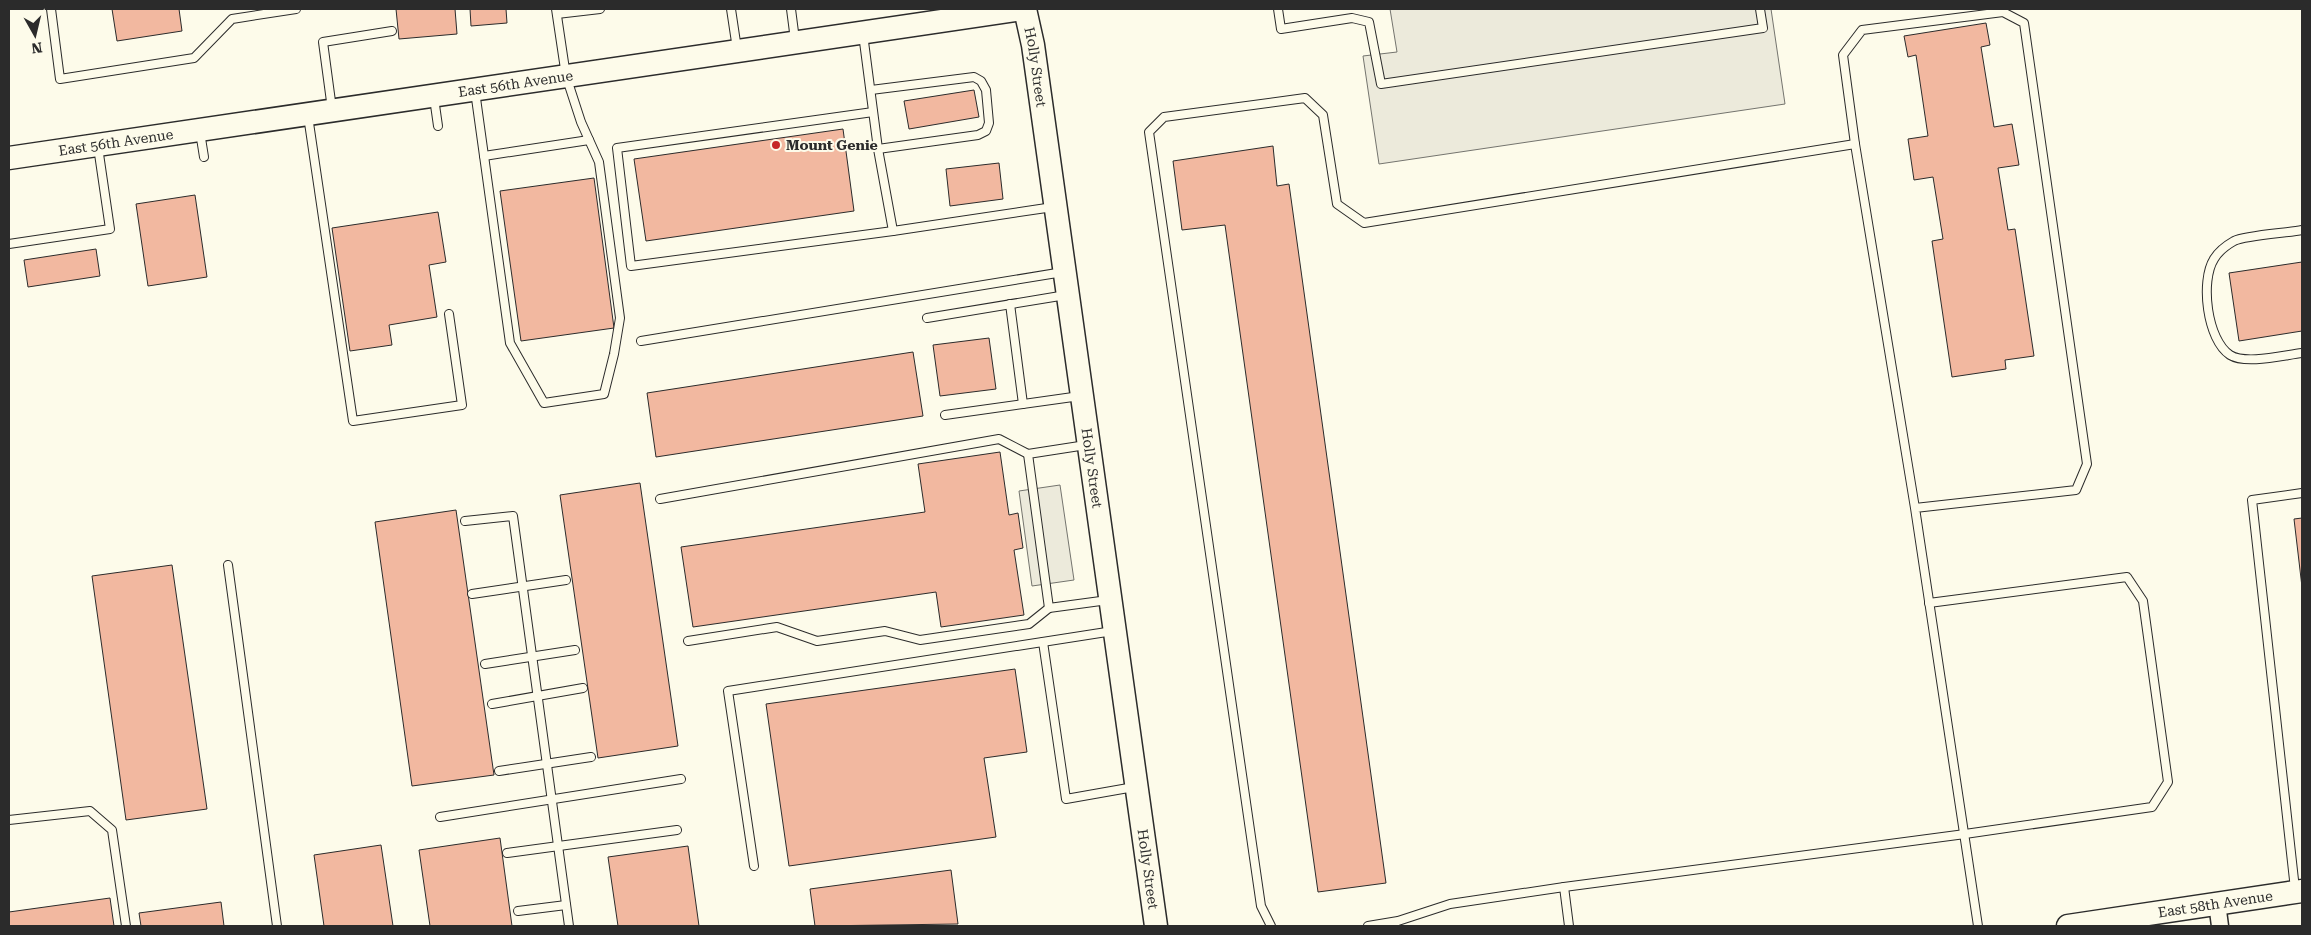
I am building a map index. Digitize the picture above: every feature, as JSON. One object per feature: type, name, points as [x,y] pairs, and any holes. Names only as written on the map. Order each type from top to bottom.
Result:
[{"type":"street","name":"East 56th Avenue","points":[[9,158],[1024,9]]},
{"type":"street","name":"Holly Street","points":[[1024,9],[1034,47],[1156,926]]},
{"type":"street","name":"East 58th Avenue","points":[[2073,926],[2299,892]]},
{"type":"street","points":[[2217,903],[2220,926]]},
{"type":"lane","points":[[51,9],[60,79],[194,58],[232,19],[296,9]]},
{"type":"lane","points":[[474,90],[510,343],[544,402],[604,394],[614,354],[620,318],[599,162],[566,76],[556,12],[600,9]]},
{"type":"lane","points":[[731,9],[737,51]]},
{"type":"lane","points":[[790,9],[795,42]]},
{"type":"lane","points":[[1278,9],[1281,29],[1352,18],[1369,22],[1381,84],[1763,28],[1760,9]]},
{"type":"lane","points":[[1915,508],[2076,490],[2087,464],[2024,23],[2002,12],[1862,30],[1843,55],[1855,144],[1915,508],[1978,926]]},
{"type":"lane","points":[[332,111],[322,42],[392,31]]},
{"type":"lane","points":[[863,32],[878,149],[893,231]]},
{"type":"lane","points":[[871,90],[974,77],[981,81],[986,90],[988,106],[989,123],[986,131],[978,135],[878,149]]},
{"type":"lane","points":[[433,96],[438,126]]},
{"type":"lane","points":[[1271,926],[1261,906],[1149,132],[1164,117],[1305,98],[1323,115],[1337,204],[1364,223],[1855,144]]},
{"type":"lane","points":[[873,112],[617,148],[631,266],[893,231],[1056,206]]},
{"type":"lane","points":[[308,114],[353,421],[462,405],[449,314]]},
{"type":"lane","points":[[200,130],[204,157]]},
{"type":"lane","points":[[484,156],[589,140]]},
{"type":"lane","points":[[9,244],[110,229],[98,145]]},
{"type":"lane","points":[[2302,230],[2236,240],[2227,246],[2214,258],[2208,275],[2207,297],[2211,324],[2221,344],[2231,355],[2247,360],[2302,353]]},
{"type":"lane","points":[[642,341],[1065,272]]},
{"type":"lane","points":[[927,318],[1068,294]]},
{"type":"lane","points":[[1010,304],[1023,404]]},
{"type":"lane","points":[[945,416],[1082,396]]},
{"type":"lane","points":[[660,499],[999,439],[1028,454],[1089,445]]},
{"type":"lane","points":[[1028,454],[1049,608]]},
{"type":"lane","points":[[2299,892],[2252,500],[2302,492]]},
{"type":"lane","points":[[465,521],[513,516],[569,926]]},
{"type":"lane","points":[[228,565],[278,926]]},
{"type":"lane","points":[[1368,926],[1398,921],[1450,904],[2152,807],[2168,782],[2143,601],[2127,577],[1929,603]]},
{"type":"lane","points":[[472,594],[566,580]]},
{"type":"lane","points":[[688,641],[777,628],[817,641],[885,631],[920,640],[1030,624],[1049,608],[1110,599]]},
{"type":"lane","points":[[754,866],[728,691],[1115,630]]},
{"type":"lane","points":[[1043,642],[1066,799],[1136,787]]},
{"type":"lane","points":[[485,664],[575,650]]},
{"type":"lane","points":[[492,704],[583,688]]},
{"type":"lane","points":[[498,771],[591,757]]},
{"type":"lane","points":[[440,817],[681,779]]},
{"type":"lane","points":[[9,820],[90,811],[112,830],[126,926]]},
{"type":"lane","points":[[507,853],[677,830]]},
{"type":"lane","points":[[1564,887],[1569,926]]},
{"type":"lane","points":[[518,911],[566,904]]},
{"type":"shaded area","points":[[1390,9],[1771,9],[1785,104],[1379,164],[1363,56],[1397,52]]},
{"type":"shaded area","points":[[1060,485],[1074,580],[1032,586],[1019,491]]},
{"type":"building","points":[[112,9],[179,9],[182,31],[117,41]]},
{"type":"building","points":[[396,9],[455,9],[457,34],[399,39]]},
{"type":"building","points":[[470,9],[506,9],[507,23],[471,26]]},
{"type":"building","points":[[1986,23],[1990,45],[1981,47],[1994,127],[2012,124],[2019,165],[1998,168],[2008,230],[2015,229],[2034,356],[2005,360],[2006,369],[1952,377],[1932,241],[1943,239],[1933,177],[1914,180],[1908,139],[1928,136],[1916,55],[1908,57],[1904,36]]},
{"type":"building","points":[[974,90],[979,117],[909,129],[904,101]]},
{"type":"building","points":[[843,129],[854,211],[646,241],[634,159]]},
{"type":"building","points":[[1273,146],[1277,186],[1289,184],[1386,883],[1318,892],[1225,225],[1182,230],[1173,161]]},
{"type":"building","points":[[999,163],[1003,199],[950,206],[946,169]]},
{"type":"building","points":[[594,178],[614,328],[521,341],[500,191]]},
{"type":"building","points":[[195,195],[207,277],[148,286],[136,204]]},
{"type":"building","points":[[438,212],[446,262],[429,265],[437,317],[389,325],[392,345],[350,351],[332,228]]},
{"type":"building","points":[[96,249],[100,276],[28,287],[24,260]]},
{"type":"building","points":[[2302,262],[2302,331],[2239,341],[2229,273]]},
{"type":"building","points":[[989,338],[996,389],[940,396],[933,345]]},
{"type":"building","points":[[913,352],[923,416],[656,457],[647,393]]},
{"type":"building","points":[[1000,452],[1009,515],[1018,513],[1023,548],[1014,550],[1024,615],[941,627],[936,592],[693,627],[681,547],[925,512],[918,464]]},
{"type":"building","points":[[640,483],[678,746],[598,758],[560,495]]},
{"type":"building","points":[[456,510],[494,775],[412,786],[375,522]]},
{"type":"building","points":[[2302,518],[2302,587],[2294,519]]},
{"type":"building","points":[[172,565],[207,809],[126,820],[92,576]]},
{"type":"building","points":[[1015,669],[1027,752],[984,758],[996,837],[789,866],[766,704]]},
{"type":"building","points":[[500,838],[512,926],[430,926],[419,850]]},
{"type":"building","points":[[381,845],[393,926],[324,926],[314,855]]},
{"type":"building","points":[[688,846],[699,926],[618,926],[608,857]]},
{"type":"building","points":[[951,870],[958,924],[815,926],[810,889]]},
{"type":"building","points":[[110,898],[114,926],[9,926],[9,912]]},
{"type":"building","points":[[221,902],[224,926],[141,926],[139,913]]},
{"type":"place","name":"Mount Genie","points":[[776,145]]}]
